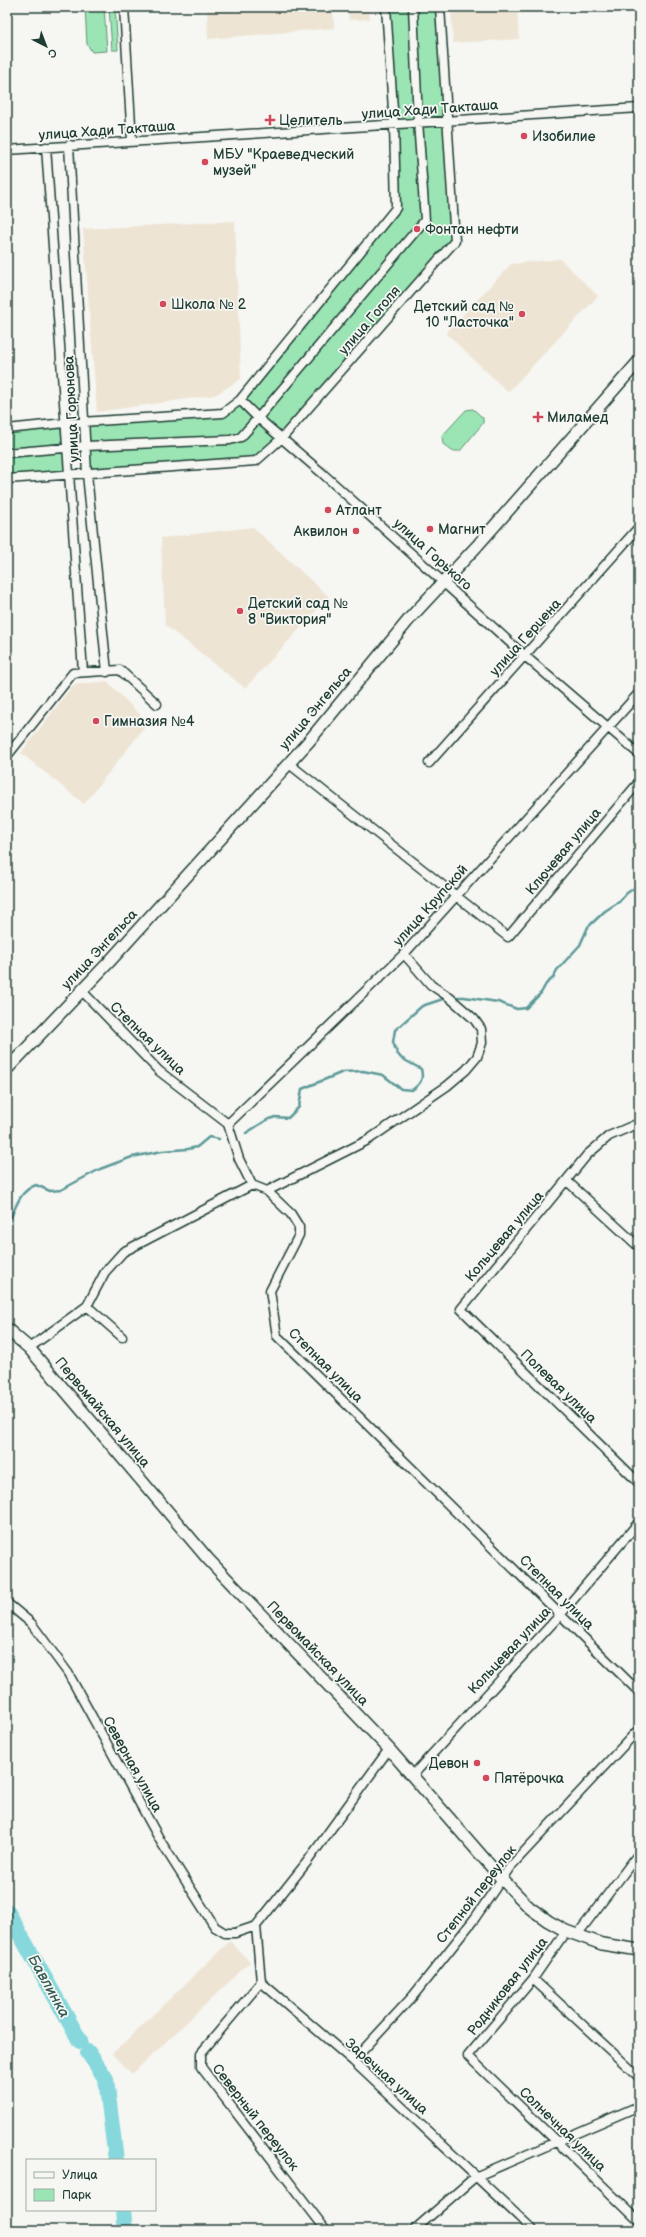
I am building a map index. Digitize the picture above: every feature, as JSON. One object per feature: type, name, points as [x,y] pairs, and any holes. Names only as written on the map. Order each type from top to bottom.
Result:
[{"type":"street","points":[[124,7],[132,141]]},
{"type":"street","points":[[7,429],[65,423],[223,413],[240,400],[396,208],[394,124],[386,7]]},
{"type":"street","points":[[7,453],[67,449],[86,446],[230,440],[241,437],[425,220],[418,121],[413,7]]},
{"type":"street","name":"улица Гоголя","points":[[7,479],[256,461],[282,438],[455,241],[440,7]]},
{"type":"street","name":"улица Хади Такташа","points":[[7,150],[394,124],[418,121],[447,121],[639,108]]},
{"type":"street","name":"улица Горюнова","points":[[69,145],[87,474],[107,672]]},
{"type":"street","name":"улица Горюнова","points":[[46,147],[83,672]]},
{"type":"street","name":"улица Энгельса","points":[[7,1069],[82,991],[288,763],[309,742],[411,617],[445,582],[614,392],[639,361]]},
{"type":"street","name":"улица Горького","points":[[240,400],[258,418],[445,582],[525,656],[639,754]]},
{"type":"street","name":"улица Герцена","points":[[429,763],[639,527]]},
{"type":"street","points":[[7,756],[73,673],[120,670],[157,704]]},
{"type":"street","name":"улица Крупской","points":[[228,1124],[404,954],[639,693]]},
{"type":"street","points":[[288,763],[456,896]]},
{"type":"street","name":"Ключевая улица","points":[[456,896],[508,937],[639,782]]},
{"type":"street","points":[[267,1191],[368,1140],[447,1086],[466,1070],[477,1057],[482,1043],[481,1029],[474,1019],[449,998],[430,985],[404,954]]},
{"type":"street","name":"Степная улица","points":[[82,991],[159,1070],[228,1124]]},
{"type":"street","name":"Кольцевая улица","points":[[461,1309],[587,1155],[609,1136],[639,1123]]},
{"type":"street","points":[[29,1348],[87,1306],[105,1272],[123,1252],[252,1185],[239,1159],[228,1124]]},
{"type":"street","points":[[567,1181],[639,1247]]},
{"type":"street","name":"Степная улица","points":[[252,1185],[267,1191],[291,1214],[299,1227],[299,1236],[270,1291],[277,1336],[639,1692]]},
{"type":"street","points":[[87,1306],[122,1337]]},
{"type":"street","name":"Полевая улица","points":[[461,1309],[639,1483]]},
{"type":"street","name":"Первомайская улица","points":[[7,1329],[29,1348],[208,1559],[389,1749],[501,1878],[530,1908],[548,1921],[576,1935],[602,1944],[639,1950]]},
{"type":"street","name":"Кольцевая улица","points":[[412,1776],[561,1614],[639,1522]]},
{"type":"street","name":"Северная улица","points":[[7,1603],[31,1623],[68,1673],[161,1842],[215,1927],[225,1933],[236,1932],[256,1926]]},
{"type":"street","name":"Степной переулок","points":[[353,2061],[413,1996],[475,1918],[501,1878],[639,1729]]},
{"type":"street","points":[[261,1982],[256,1926],[307,1862],[389,1749]]},
{"type":"street","points":[[576,1935],[639,1853]]},
{"type":"street","name":"Родниковая улица","points":[[468,2056],[533,1978],[566,1931]]},
{"type":"street","points":[[533,1978],[639,2078]]},
{"type":"street","name":"Заречная улица","points":[[261,1982],[353,2061],[533,2230]]},
{"type":"street","name":"Северный переулок","points":[[261,1982],[201,2053],[201,2067],[326,2230]]},
{"type":"street","name":"Солнечная улица","points":[[468,2056],[559,2142],[639,2221]]},
{"type":"street","points":[[414,2230],[475,2177],[559,2142],[639,2106]]},
{"type":"shaded area","points":[[207,7],[333,7],[334,28],[208,39]]},
{"type":"shaded area","points":[[348,7],[369,7],[370,19],[349,20]]},
{"type":"shaded area","points":[[451,7],[517,7],[519,39],[453,43]]},
{"type":"shaded area","name":"Школа № 2","points":[[235,221],[241,379],[215,395],[97,412],[83,229]]},
{"type":"shaded area","name":"Детский сад № 10 \"Ласточка\"","points":[[560,259],[598,296],[508,392],[446,333],[511,264]]},
{"type":"shaded area","name":"Детский сад № 8 \"Виктория\"","points":[[253,527],[329,597],[245,688],[165,625],[161,538]]},
{"type":"shaded area","points":[[107,681],[148,723],[84,804],[21,753],[73,685]]},
{"type":"shaded area","points":[[230,1941],[250,1962],[132,2074],[112,2054]]},
{"type":"green space","points":[[85,7],[104,7],[107,51],[92,52],[87,44]]},
{"type":"green space","points":[[109,7],[115,7],[118,50],[112,50]]},
{"type":"green space","points":[[386,7],[440,7],[455,241],[256,461],[87,474],[85,422],[223,413],[240,400],[396,208]]},
{"type":"green space","points":[[473,409],[483,418],[483,423],[460,451],[452,451],[443,444],[442,436],[466,410]]},
{"type":"green space","points":[[65,423],[69,475],[7,479],[7,429]]},
{"type":"waterway","points":[[451,997],[464,997],[498,1002],[517,1009],[526,1008],[541,993],[546,984],[553,978],[557,970],[580,945],[588,927],[605,911],[619,902],[627,893],[639,885]]},
{"type":"waterway","points":[[246,1133],[267,1120],[275,1117],[288,1118],[299,1107],[302,1089],[343,1072],[363,1071],[383,1075],[401,1089],[412,1090],[422,1079],[421,1069],[401,1058],[397,1053],[393,1042],[395,1030],[422,1006],[446,998]]},
{"type":"waterway","points":[[7,1226],[21,1197],[25,1192],[36,1185],[50,1191],[61,1190],[100,1169],[132,1157],[162,1151],[197,1147],[209,1137],[219,1139]]},
{"type":"waterway","name":"Бавлинка","points":[[7,1911],[80,2041]]},
{"type":"waterway","name":"Бавлинка","points":[[88,2052],[106,2079],[116,2159]]},
{"type":"waterway","name":"Бавлинка","points":[[123,2211],[125,2230]]},
{"type":"place","name":"Целитель","points":[[270,120]]},
{"type":"place","name":"Изобилие","points":[[524,136]]},
{"type":"place","name":"МБУ \"Краеведческий музей\"","points":[[205,162]]},
{"type":"place","name":"Фонтан нефти","points":[[417,229]]},
{"type":"place","name":"Школа № 2","points":[[163,304]]},
{"type":"place","name":"Детский сад № 10 \"Ласточка\"","points":[[522,314]]},
{"type":"place","name":"Миламед","points":[[538,417]]},
{"type":"place","name":"Атлант","points":[[328,510]]},
{"type":"place","name":"Магнит","points":[[430,529]]},
{"type":"place","name":"Аквилон","points":[[356,531]]},
{"type":"place","name":"Детский сад № 8 \"Виктория\"","points":[[240,611]]},
{"type":"place","name":"Гимназия №4","points":[[96,721]]},
{"type":"place","name":"Девон","points":[[477,1763]]},
{"type":"place","name":"Пятёрочка","points":[[486,1778]]}]
